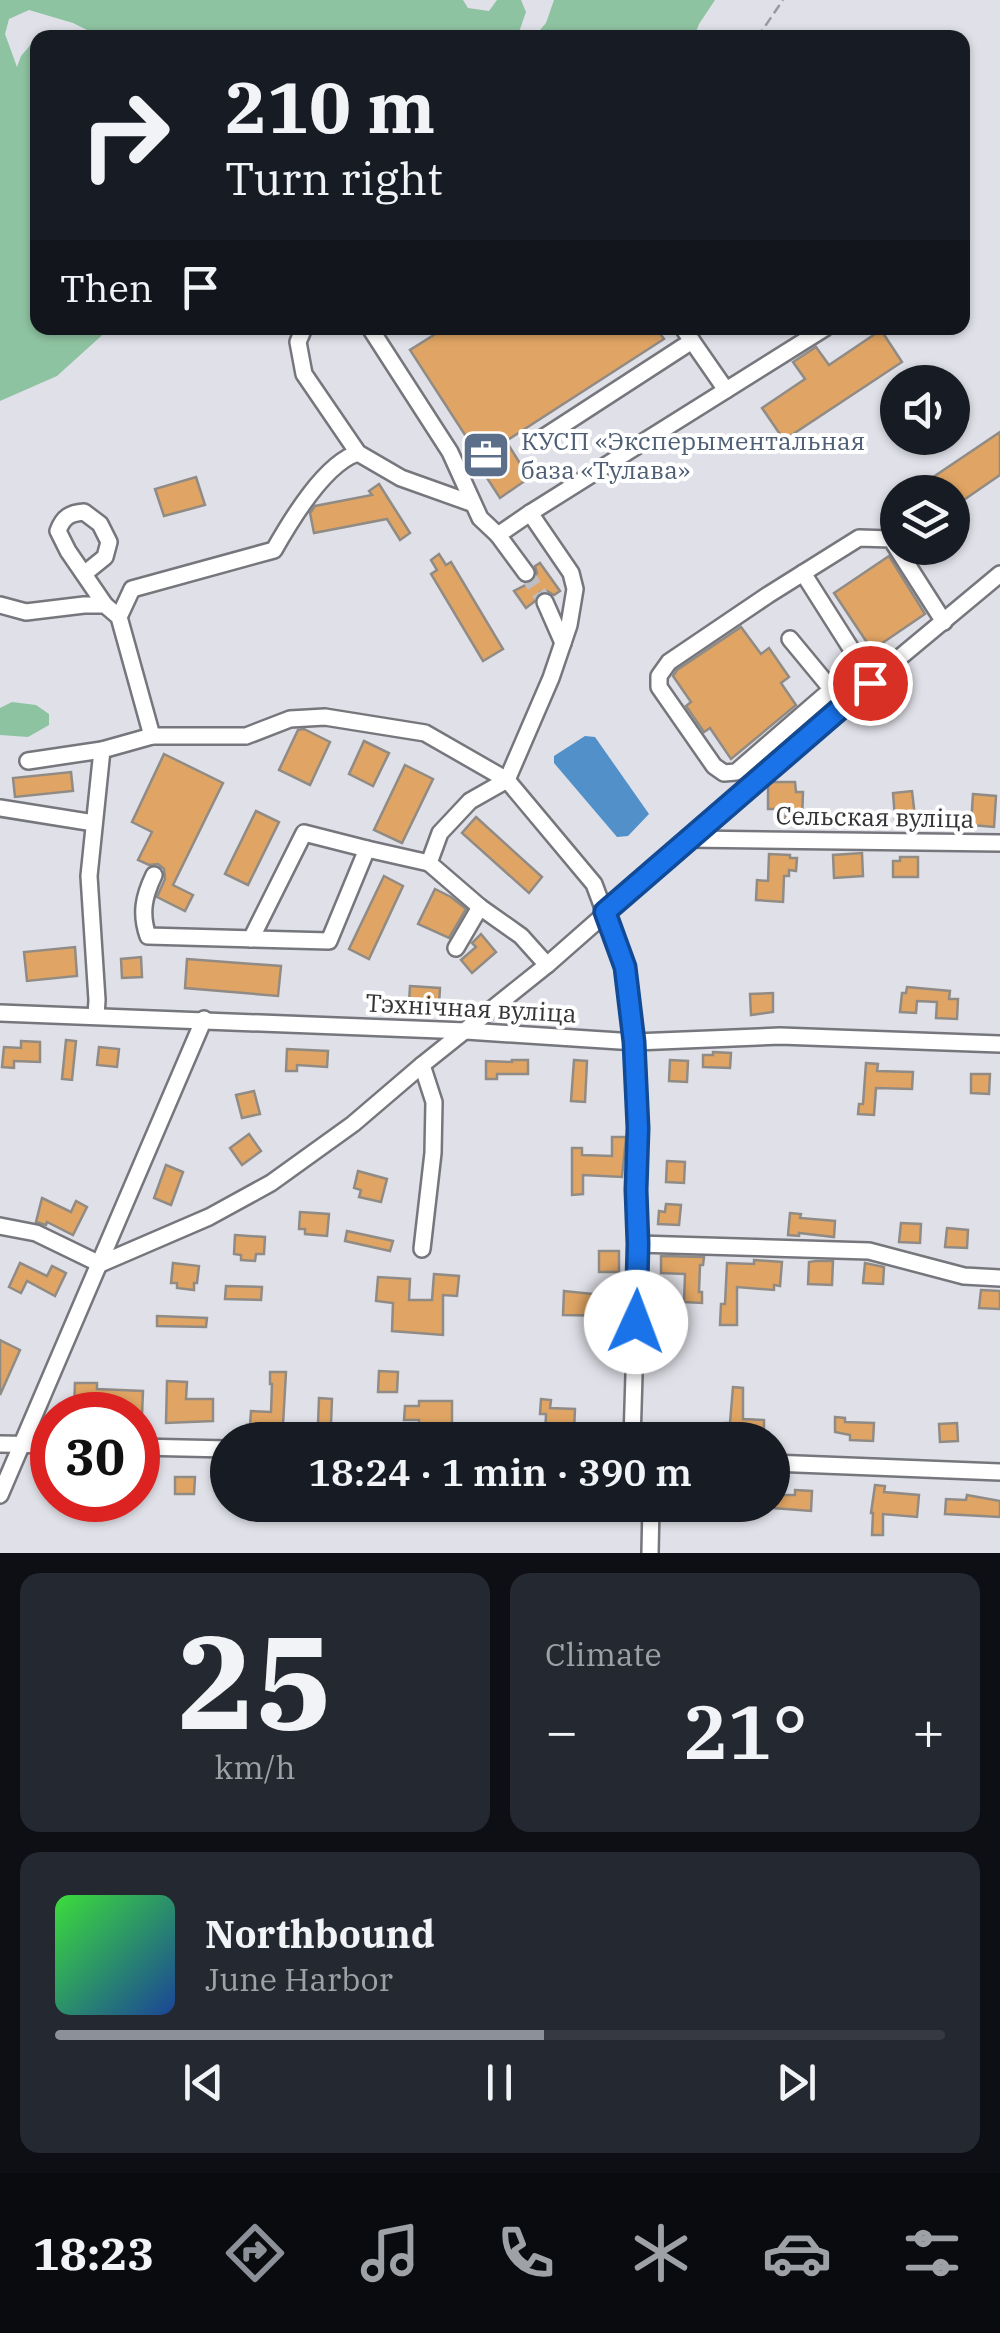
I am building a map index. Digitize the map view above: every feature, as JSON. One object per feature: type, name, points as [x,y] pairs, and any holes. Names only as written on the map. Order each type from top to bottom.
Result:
[{"type":"street","points":[[301,335],[298,342],[304,374],[358,453],[402,478],[471,503]]},
{"type":"street","points":[[375,335],[450,452],[480,518],[526,572]]},
{"type":"street","points":[[541,439],[687,335]]},
{"type":"street","points":[[689,335],[726,390]]},
{"type":"street","points":[[498,536],[530,512],[813,335]]},
{"type":"street","points":[[119,617],[132,589],[274,550],[297,509],[345,457],[358,453]]},
{"type":"street","points":[[429,863],[440,833],[470,802],[507,780],[570,625],[575,589],[571,574],[530,512]]},
{"type":"street","points":[[802,574],[862,666],[736,772],[724,773],[714,766],[659,687],[659,676],[669,662],[802,574],[860,538],[890,539],[944,622]]},
{"type":"street","points":[[84,574],[105,606],[119,617],[152,736]]},
{"type":"street","points":[[0,1226],[36,1233],[100,1264],[208,1217],[271,1183],[353,1124],[547,966],[845,703],[1000,574]]},
{"type":"street","points":[[545,602],[563,644]]},
{"type":"street","points":[[0,605],[26,612],[105,606]]},
{"type":"street","points":[[790,639],[845,703]]},
{"type":"street","points":[[28,761],[102,750],[152,736],[246,736],[290,719],[324,717],[425,733],[507,780],[594,884],[625,967],[638,1128],[633,1422]]},
{"type":"street","points":[[96,1016],[89,876],[102,750]]},
{"type":"street","points":[[0,808],[94,824]]},
{"type":"street","points":[[251,939],[304,833],[429,863],[521,936],[547,966]]},
{"type":"street","name":"Сельская вуліца","points":[[689,839],[1000,844]]},
{"type":"street","points":[[154,875],[144,894],[143,921],[148,936],[328,941],[367,849]]},
{"type":"street","points":[[456,948],[480,907]]},
{"type":"street","name":"Тэхнічная вуліца","points":[[0,1013],[204,1019],[634,1042],[780,1036],[1000,1044]]},
{"type":"street","points":[[0,1495],[204,1019]]},
{"type":"street","points":[[422,1065],[434,1102],[433,1153],[422,1249]]},
{"type":"street","points":[[638,1244],[869,1251],[964,1276],[1000,1278]]},
{"type":"street","points":[[0,1444],[30,1444]]},
{"type":"street","points":[[160,1447],[210,1449]]},
{"type":"street","points":[[790,1464],[1000,1472]]},
{"type":"street","points":[[650,1553],[651,1522]]},
{"type":"path","points":[[761,30],[782,0]]},
{"type":"green space","points":[[0,0],[463,0],[468,8],[489,11],[497,0],[521,0],[526,12],[520,30],[87,30],[29,10],[9,19],[5,34],[17,67],[30,46],[30,335],[102,335],[57,376],[0,401]]},
{"type":"green space","points":[[554,0],[715,0],[697,30],[540,30]]},
{"type":"green space","points":[[12,702],[36,705],[49,714],[49,725],[28,737],[0,735],[0,708]]},
{"type":"water","points":[[585,736],[595,737],[649,814],[628,836],[617,837],[554,763],[554,756]]},
{"type":"building","points":[[434,335],[661,335],[664,339],[506,441],[529,478],[500,498],[476,461],[480,458],[410,350]]},
{"type":"building","points":[[874,335],[884,335],[902,362],[880,365],[880,377],[784,440],[762,408],[805,379],[793,362],[816,347],[829,365]]},
{"type":"building","points":[[1000,432],[1000,475],[970,496],[970,475],[936,475]]},
{"type":"building","points":[[196,477],[205,505],[164,516],[155,489]]},
{"type":"building","points":[[379,484],[410,533],[400,540],[387,519],[314,533],[310,513],[315,506],[372,495],[369,491]]},
{"type":"building","points":[[439,554],[446,565],[451,562],[503,649],[483,661],[431,574],[437,570],[431,560]]},
{"type":"building","points":[[880,562],[895,565],[925,614],[872,650],[834,593]]},
{"type":"building","points":[[540,563],[560,591],[554,595],[540,592],[526,608],[514,591],[533,581],[535,566]]},
{"type":"building","points":[[741,627],[761,654],[769,648],[789,677],[781,683],[796,705],[731,759],[710,728],[704,732],[686,706],[691,702],[673,676]]},
{"type":"building","points":[[304,729],[330,742],[310,785],[279,770],[298,730]]},
{"type":"building","points":[[364,741],[389,753],[373,786],[349,774]]},
{"type":"building","points":[[164,754],[223,783],[173,885],[193,895],[185,911],[157,897],[165,879],[164,869],[138,860],[152,832],[132,822]]},
{"type":"building","points":[[405,765],[433,779],[402,843],[374,830]]},
{"type":"building","points":[[71,772],[73,791],[15,797],[13,778]]},
{"type":"building","points":[[795,782],[796,792],[803,792],[802,822],[785,823],[786,809],[768,809],[768,785]]},
{"type":"building","points":[[912,791],[915,817],[895,819],[893,793]]},
{"type":"building","points":[[973,794],[996,796],[994,827],[971,825]]},
{"type":"building","points":[[256,811],[279,822],[248,885],[225,874]]},
{"type":"building","points":[[476,817],[542,877],[529,893],[462,833]]},
{"type":"building","points":[[862,853],[863,876],[834,878],[833,855]]},
{"type":"building","points":[[769,854],[797,858],[796,871],[789,870],[789,876],[784,876],[783,902],[756,900],[757,880],[768,881]]},
{"type":"building","points":[[900,857],[918,857],[918,877],[893,877],[893,861],[900,861]]},
{"type":"building","points":[[384,876],[403,886],[369,959],[349,949]]},
{"type":"building","points":[[435,889],[466,909],[449,938],[418,924]]},
{"type":"building","points":[[481,934],[496,952],[472,973],[461,960],[476,947],[472,943]]},
{"type":"building","points":[[75,947],[77,976],[27,981],[24,952]]},
{"type":"building","points":[[141,957],[142,977],[122,978],[121,959]]},
{"type":"building","points":[[187,959],[281,966],[278,996],[185,988]]},
{"type":"building","points":[[410,986],[440,988],[439,1004],[409,1002]]},
{"type":"building","points":[[907,987],[950,991],[949,999],[958,999],[957,1019],[936,1018],[937,1002],[917,1001],[916,1013],[900,1012],[902,993],[906,993]]},
{"type":"building","points":[[773,993],[773,1012],[751,1015],[750,994]]},
{"type":"building","points":[[66,1040],[76,1041],[72,1080],[62,1079]]},
{"type":"building","points":[[21,1041],[40,1042],[40,1062],[14,1061],[14,1068],[2,1067],[4,1047],[21,1048]]},
{"type":"building","points":[[99,1047],[119,1049],[117,1067],[97,1065]]},
{"type":"building","points":[[287,1049],[328,1051],[327,1067],[297,1065],[297,1071],[286,1071]]},
{"type":"building","points":[[731,1053],[730,1068],[703,1067],[703,1055]]},
{"type":"building","points":[[528,1060],[528,1074],[497,1074],[497,1079],[486,1079],[486,1061]]},
{"type":"building","points":[[574,1060],[587,1061],[585,1102],[571,1101]]},
{"type":"building","points":[[670,1060],[688,1061],[687,1082],[669,1081]]},
{"type":"building","points":[[866,1063],[878,1064],[877,1071],[913,1072],[912,1089],[876,1088],[874,1115],[858,1114],[859,1104],[863,1104]]},
{"type":"building","points":[[971,1074],[990,1074],[989,1094],[971,1093]]},
{"type":"building","points":[[254,1091],[260,1114],[242,1118],[236,1095]]},
{"type":"building","points":[[249,1134],[261,1151],[242,1165],[230,1148]]},
{"type":"building","points":[[612,1137],[626,1137],[622,1177],[583,1175],[583,1194],[572,1195],[572,1148],[582,1148],[582,1155],[612,1156]]},
{"type":"building","points":[[667,1161],[685,1162],[684,1183],[666,1182]]},
{"type":"building","points":[[166,1165],[183,1172],[171,1205],[154,1198]]},
{"type":"building","points":[[358,1171],[387,1179],[381,1202],[359,1197],[361,1190],[354,1188]]},
{"type":"building","points":[[42,1198],[71,1212],[76,1201],[87,1207],[73,1235],[47,1222],[36,1222]]},
{"type":"building","points":[[666,1204],[681,1205],[679,1225],[658,1224],[659,1211],[665,1212]]},
{"type":"building","points":[[300,1212],[329,1214],[327,1236],[305,1234],[305,1229],[299,1229]]},
{"type":"building","points":[[790,1213],[801,1214],[800,1218],[835,1221],[834,1237],[788,1235]]},
{"type":"building","points":[[901,1223],[921,1224],[920,1243],[899,1242]]},
{"type":"building","points":[[947,1228],[968,1230],[967,1248],[945,1247]]},
{"type":"building","points":[[347,1231],[393,1241],[390,1251],[345,1241]]},
{"type":"building","points":[[235,1235],[265,1237],[264,1254],[256,1254],[255,1261],[241,1260],[241,1255],[234,1254]]},
{"type":"building","points":[[599,1251],[619,1251],[619,1272],[599,1272]]},
{"type":"building","points":[[661,1256],[704,1257],[700,1265],[702,1303],[684,1302],[685,1274],[661,1273]]},
{"type":"building","points":[[754,1260],[782,1262],[780,1286],[774,1285],[774,1290],[737,1287],[737,1325],[720,1325],[727,1263],[754,1264]]},
{"type":"building","points":[[833,1261],[832,1285],[808,1284],[809,1262]]},
{"type":"building","points":[[20,1263],[47,1276],[52,1266],[66,1273],[55,1296],[27,1281],[21,1293],[9,1287]]},
{"type":"building","points":[[173,1263],[199,1266],[194,1290],[177,1288],[177,1283],[171,1283]]},
{"type":"building","points":[[865,1263],[884,1267],[883,1284],[863,1283]]},
{"type":"building","points":[[434,1274],[459,1276],[457,1296],[443,1295],[443,1335],[392,1331],[393,1303],[376,1301],[378,1277],[410,1279],[409,1300],[432,1300]]},
{"type":"building","points":[[226,1286],[262,1287],[261,1300],[225,1299]]},
{"type":"building","points":[[981,1290],[1000,1291],[1000,1309],[979,1308]]},
{"type":"building","points":[[564,1291],[603,1295],[602,1301],[615,1302],[614,1316],[563,1315]]},
{"type":"building","points":[[658,1296],[675,1297],[674,1318],[657,1317]]},
{"type":"building","points":[[157,1316],[207,1318],[206,1327],[157,1326]]},
{"type":"building","points":[[0,1340],[20,1350],[0,1395]]},
{"type":"building","points":[[379,1371],[398,1372],[397,1392],[378,1392]]},
{"type":"building","points":[[270,1372],[286,1372],[283,1422],[250,1422],[251,1411],[271,1412]]},
{"type":"building","points":[[167,1381],[187,1382],[186,1399],[213,1399],[213,1421],[166,1423]]},
{"type":"building","points":[[75,1383],[97,1383],[97,1389],[143,1391],[143,1392],[75,1392]]},
{"type":"building","points":[[733,1387],[743,1388],[743,1419],[764,1422],[730,1422]]},
{"type":"building","points":[[319,1398],[332,1399],[331,1422],[318,1422]]},
{"type":"building","points":[[541,1399],[551,1400],[550,1408],[575,1409],[574,1422],[546,1422],[546,1414],[540,1414]]},
{"type":"building","points":[[419,1401],[452,1401],[452,1422],[404,1420],[405,1406],[419,1406]]},
{"type":"building","points":[[835,1417],[845,1418],[845,1422],[874,1423],[873,1441],[850,1440],[850,1435],[835,1432]]},
{"type":"building","points":[[957,1423],[958,1441],[940,1442],[939,1424]]},
{"type":"building","points":[[175,1477],[195,1477],[194,1494],[175,1494]]},
{"type":"building","points":[[875,1485],[885,1486],[884,1492],[919,1495],[917,1517],[883,1514],[883,1535],[872,1535]]},
{"type":"building","points":[[795,1490],[812,1491],[811,1511],[790,1509],[790,1495],[795,1495]]},
{"type":"building","points":[[967,1495],[1000,1501],[1000,1517],[945,1514],[946,1499],[966,1500]]},
{"type":"tunnel","points":[[526,573],[545,602]]},
{"type":"place","name":"КУСП «Эксперыментальная база «Тулава»","points":[[486,455]]},
{"type":"route","points":[[636,1322],[638,1128],[634,1042],[625,967],[605,912],[870,683]]}]
